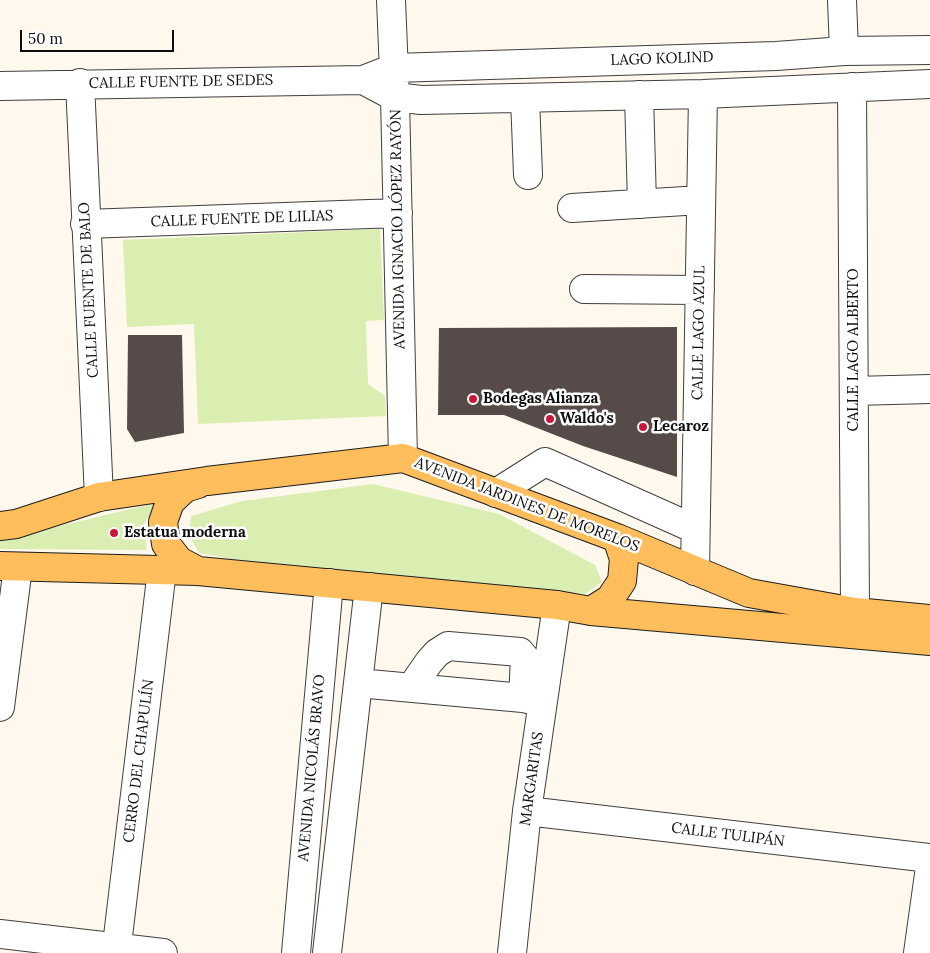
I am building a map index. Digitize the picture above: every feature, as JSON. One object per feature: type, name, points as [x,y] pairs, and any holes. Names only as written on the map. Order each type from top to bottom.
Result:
[{"type":"main road","name":"AVENIDA JARDINES DE MORELOS","points":[[0,526],[16,524],[98,497],[207,481],[403,458],[617,538],[750,593],[855,612],[930,619]]},
{"type":"main road","points":[[198,571],[179,561],[166,544],[163,522],[170,502],[185,488],[207,481]]},
{"type":"main road","points":[[591,611],[610,599],[622,581],[624,559],[617,538]]},
{"type":"main road","points":[[9,567],[198,571],[557,605],[591,611],[930,641]]},
{"type":"street","name":"AVENIDA IGNACIO LÓPEZ RAYÓN","points":[[391,0],[403,458]]},
{"type":"street","points":[[842,0],[844,51]]},
{"type":"street","name":"LAGO KOLIND","points":[[394,68],[776,56],[844,51],[930,50]]},
{"type":"street","points":[[776,56],[776,90]]},
{"type":"street","name":"CALLE FUENTE DE SEDES","points":[[0,86],[80,83],[363,80],[394,68]]},
{"type":"street","name":"CALLE FUENTE DE SEDES","points":[[363,80],[395,98]]},
{"type":"street","name":"CALLE FUENTE DE BALO","points":[[80,83],[98,497]]},
{"type":"street","points":[[395,98],[421,100],[703,94],[930,84]]},
{"type":"street","name":"CALLE LAGO ALBERTO","points":[[852,87],[855,612]]},
{"type":"street","name":"CALLE LAGO AZUL","points":[[695,571],[703,94]]},
{"type":"street","points":[[639,95],[642,204]]},
{"type":"street","points":[[525,98],[528,175]]},
{"type":"street","points":[[572,208],[701,200]]},
{"type":"street","name":"CALLE FUENTE DE LILIAS","points":[[85,224],[398,213]]},
{"type":"street","points":[[584,289],[700,290]]},
{"type":"street","points":[[854,391],[930,389]]},
{"type":"street","points":[[496,493],[545,462],[695,529]]},
{"type":"street","points":[[0,707],[9,567]]},
{"type":"street","name":"CERRO DEL CHAPULÍN","points":[[116,950],[162,570]]},
{"type":"street","name":"AVENIDA NICOLÁS BRAVO","points":[[296,953],[329,583]]},
{"type":"street","points":[[327,953],[369,587]]},
{"type":"street","name":"MARGARITAS","points":[[512,953],[527,811],[532,700],[557,605]]},
{"type":"street","points":[[358,683],[532,700],[525,658],[520,652],[448,646],[438,652],[428,662],[411,688]]},
{"type":"street","name":"CALLE TULIPÁN","points":[[527,811],[930,858]]},
{"type":"street","points":[[918,953],[930,867]]},
{"type":"street","points":[[0,934],[116,950],[163,953]]},
{"type":"green space","points":[[380,229],[384,320],[366,321],[368,384],[385,396],[386,416],[198,424],[194,324],[127,327],[123,240]]},
{"type":"green space","points":[[373,484],[499,514],[595,565],[602,582],[585,594],[231,559],[199,553],[189,535],[191,516],[242,501]]},
{"type":"green space","points":[[156,503],[143,526],[147,550],[0,549],[0,540]]},
{"type":"building","points":[[677,327],[677,477],[583,446],[504,415],[438,415],[439,328]]},
{"type":"building","points":[[128,335],[182,335],[184,433],[135,442],[127,429]]},
{"type":"place","name":"Bodegas Alianza","points":[[473,399]]},
{"type":"place","name":"Waldo's","points":[[550,419]]},
{"type":"place","name":"Lecaroz","points":[[643,427]]},
{"type":"place","name":"Estatua moderna","points":[[114,533]]}]
